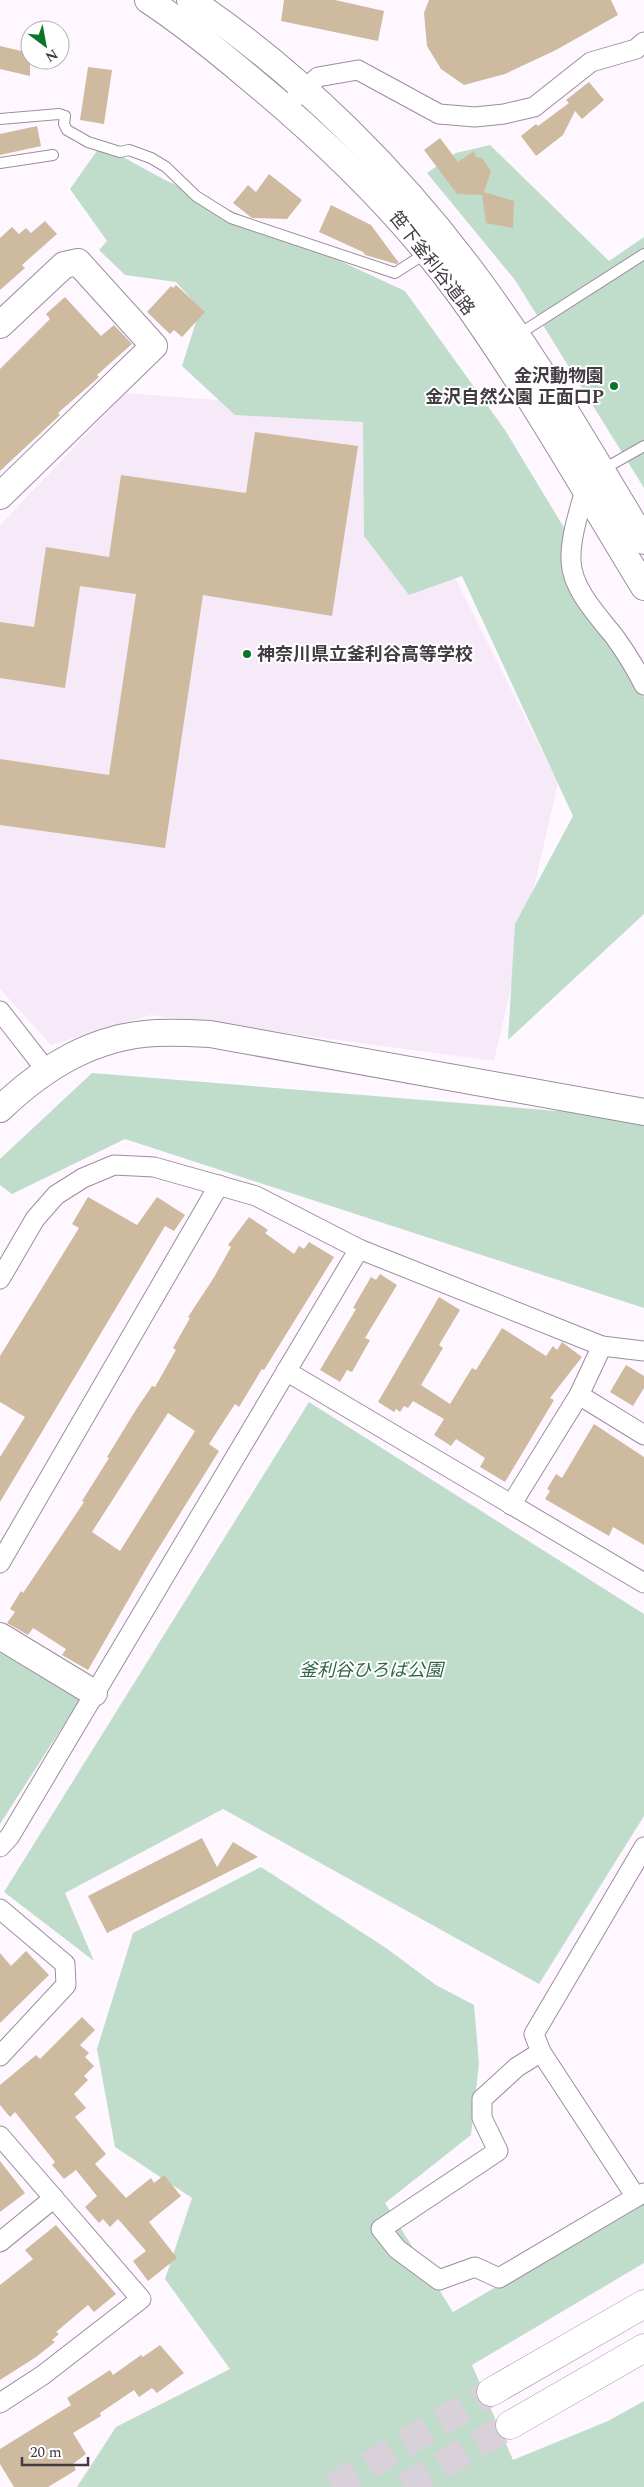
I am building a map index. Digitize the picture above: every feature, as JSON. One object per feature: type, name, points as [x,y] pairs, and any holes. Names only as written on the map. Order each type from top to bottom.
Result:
[{"type":"highway","points":[[491,2392],[644,2304]]},
{"type":"highway","points":[[510,2424],[644,2348]]},
{"type":"street","name":"笹下釜利谷道路","points":[[148,0],[205,41],[295,99],[371,154],[424,213],[478,279],[507,343],[593,480],[644,587]]},
{"type":"street","name":"笹下釜利谷道路","points":[[190,0],[257,51],[348,165],[427,253],[461,296],[507,343]]},
{"type":"street","points":[[295,99],[318,77],[358,70],[439,114],[475,117],[504,114],[534,107],[591,62],[636,49],[644,42]]},
{"type":"street","points":[[0,326],[64,265],[78,262],[154,346],[0,496]]},
{"type":"street","name":"笹下釜利谷道路","points":[[593,480],[644,541]]},
{"type":"street","points":[[593,480],[574,538],[571,561],[574,577],[598,617],[615,638],[644,685]]},
{"type":"street","points":[[0,1011],[46,1070]]},
{"type":"street","points":[[0,1109],[46,1070],[86,1048],[121,1038],[156,1033],[210,1034],[644,1112]]},
{"type":"street","points":[[0,1279],[35,1219],[56,1195],[83,1178],[114,1165],[154,1167],[256,1196],[359,1249],[602,1346],[644,1351]]},
{"type":"street","points":[[0,1563],[219,1185]]},
{"type":"street","points":[[0,1847],[10,1836],[359,1249]]},
{"type":"street","points":[[511,1505],[579,1395],[602,1346]]},
{"type":"street","points":[[286,1371],[644,1583]]},
{"type":"street","points":[[579,1395],[644,1435]]},
{"type":"street","points":[[0,1636],[94,1693]]},
{"type":"street","points":[[541,2052],[517,2067],[482,2099],[482,2118],[498,2151],[381,2228],[397,2249],[439,2280],[476,2267],[499,2278],[640,2195],[541,2052],[534,2034],[644,1847]]},
{"type":"street","points":[[0,1909],[65,1964],[66,1985],[0,2056]]},
{"type":"street","points":[[0,2136],[141,2300],[43,2375],[0,2403]]},
{"type":"street","points":[[0,2242],[54,2198]]},
{"type":"lane","points":[[0,119],[59,114],[65,116],[64,124],[67,130],[88,142],[120,152],[129,150],[150,158],[166,167],[196,196],[231,218],[396,273],[427,253]]},
{"type":"lane","points":[[0,163],[53,155]]},
{"type":"lane","points":[[507,343],[644,254]]},
{"type":"lane","points":[[593,480],[644,446]]},
{"type":"shaded area","name":"神奈川県立釜利谷高等学校","points":[[126,393],[372,412],[558,783],[494,1061],[151,1015],[51,1045],[0,989],[0,525]]},
{"type":"green space","points":[[101,145],[165,180],[405,291],[505,430],[569,536],[565,574],[644,697],[644,914],[508,1040],[515,924],[573,816],[462,576],[409,595],[364,536],[363,422],[235,415],[182,366],[200,309],[176,282],[125,275],[99,250],[107,241],[70,189]]},
{"type":"green space","points":[[490,145],[609,261],[644,237],[644,488],[515,280],[427,173],[456,153]]},
{"type":"green space","points":[[92,1073],[644,1118],[644,1308],[125,1139],[12,1194],[0,1185],[0,1159]]},
{"type":"green space","name":"釜利谷ひろば公園","points":[[309,1402],[644,1614],[644,1816],[539,1984],[223,1809],[65,1893],[94,1961],[4,1892]]},
{"type":"green space","points":[[0,1649],[81,1698],[0,1824]]},
{"type":"green space","points":[[261,1867],[386,1948],[436,1985],[474,2005],[479,2063],[471,2135],[385,2203],[453,2312],[644,2201],[644,2263],[472,2365],[513,2460],[608,2421],[644,2401],[644,2487],[77,2487],[116,2427],[230,2369],[165,2279],[192,2198],[115,2147],[97,2049],[133,1933]]},
{"type":"building","points":[[284,0],[335,0],[384,11],[378,41],[281,21]]},
{"type":"building","points":[[429,0],[611,0],[618,15],[556,50],[505,74],[464,85],[441,69],[427,46],[424,13]]},
{"type":"building","points":[[0,46],[20,51],[20,70],[30,70],[30,76],[0,69]]},
{"type":"building","points":[[88,67],[112,70],[104,124],[80,120]]},
{"type":"building","points":[[589,82],[604,100],[582,119],[575,111],[563,135],[536,156],[521,136],[569,103],[566,100]]},
{"type":"building","points":[[37,126],[41,146],[0,155],[0,134]]},
{"type":"building","points":[[440,138],[458,162],[474,151],[476,157],[482,158],[491,171],[484,192],[514,201],[513,228],[486,223],[482,195],[457,194],[424,150]]},
{"type":"building","points":[[269,174],[302,200],[287,219],[252,218],[233,203],[248,185],[256,192]]},
{"type":"building","points":[[331,205],[371,225],[399,263],[396,264],[365,255],[363,252],[319,232]]},
{"type":"building","points":[[45,221],[57,234],[22,265],[25,268],[0,290],[0,238],[12,227],[19,234],[26,228],[31,233]]},
{"type":"building","points":[[176,285],[205,312],[182,337],[174,330],[170,334],[147,312],[171,286],[173,288]]},
{"type":"building","points":[[65,297],[101,336],[114,325],[132,344],[97,375],[99,377],[58,413],[60,415],[0,471],[0,369],[50,319],[46,314]]},
{"type":"building","points":[[255,432],[358,446],[332,616],[203,595],[165,848],[0,825],[0,759],[109,775],[136,594],[80,586],[65,688],[0,678],[0,622],[34,627],[46,547],[109,557],[121,475],[246,493]]},
{"type":"building","points":[[88,1197],[137,1225],[157,1197],[185,1215],[174,1231],[165,1226],[0,1502],[0,1457],[25,1417],[0,1402],[0,1356],[79,1228],[72,1224]]},
{"type":"building","points":[[249,1217],[268,1230],[265,1233],[294,1254],[299,1246],[304,1249],[309,1242],[334,1257],[264,1370],[262,1369],[239,1407],[235,1404],[209,1444],[219,1451],[150,1562],[88,1670],[62,1655],[66,1649],[33,1628],[28,1635],[7,1623],[15,1612],[10,1609],[21,1591],[23,1593],[84,1502],[82,1501],[137,1408],[152,1386],[155,1387],[176,1350],[173,1348],[190,1318],[188,1317],[231,1247],[228,1245]],"holes":[[[168,1413],[195,1431],[120,1551],[92,1532]]]},
{"type":"building","points":[[380,1274],[397,1285],[365,1338],[370,1340],[352,1372],[347,1370],[340,1382],[320,1370],[356,1309],[353,1308],[371,1277],[376,1280]]},
{"type":"building","points":[[439,1297],[460,1310],[439,1345],[443,1348],[421,1385],[450,1404],[472,1368],[476,1370],[502,1328],[546,1356],[553,1346],[557,1350],[562,1342],[582,1357],[550,1398],[554,1400],[505,1482],[480,1467],[485,1458],[456,1439],[451,1446],[434,1435],[444,1419],[413,1401],[408,1408],[404,1406],[400,1412],[396,1409],[394,1412],[378,1402]]},
{"type":"building","points":[[626,1365],[644,1376],[644,1388],[633,1406],[610,1392]]},
{"type":"building","points":[[594,1424],[644,1457],[644,1545],[613,1527],[609,1536],[545,1499],[550,1491],[547,1489],[556,1474],[562,1478]]},
{"type":"building","points":[[202,1838],[217,1867],[233,1842],[258,1857],[107,1933],[88,1896]]},
{"type":"building","points":[[26,1951],[49,1975],[0,2023],[0,1953],[11,1966]]},
{"type":"building","points":[[82,2017],[95,2030],[80,2045],[89,2053],[85,2057],[94,2066],[84,2076],[88,2080],[74,2094],[86,2108],[75,2117],[106,2154],[95,2164],[126,2198],[151,2178],[154,2183],[164,2175],[181,2196],[149,2222],[177,2258],[148,2281],[133,2261],[146,2251],[118,2219],[110,2227],[103,2219],[99,2223],[85,2207],[97,2196],[76,2170],[64,2179],[52,2165],[55,2162],[15,2112],[10,2117],[0,2105],[0,2085],[36,2055],[40,2059]]},
{"type":"building","points":[[0,2161],[25,2193],[0,2212]]},
{"type":"building","points":[[56,2225],[116,2294],[94,2312],[88,2305],[56,2332],[59,2334],[52,2340],[55,2342],[36,2357],[0,2380],[0,2285],[33,2259],[25,2250]]},
{"type":"building","points":[[160,2345],[184,2373],[157,2393],[152,2388],[139,2397],[134,2390],[100,2413],[101,2416],[73,2433],[86,2454],[73,2464],[76,2470],[48,2487],[14,2487],[0,2464],[0,2449],[71,2405],[67,2398],[110,2370],[113,2375],[141,2355],[143,2357]]},
{"type":"tunnel","points":[[332,2487],[491,2392]]},
{"type":"tunnel","points":[[404,2487],[510,2425]]},
{"type":"place","name":"金沢動物園 金沢自然公園 正面口P","points":[[614,386]]},
{"type":"place","name":"神奈川県立釜利谷高等学校","points":[[247,654]]}]
